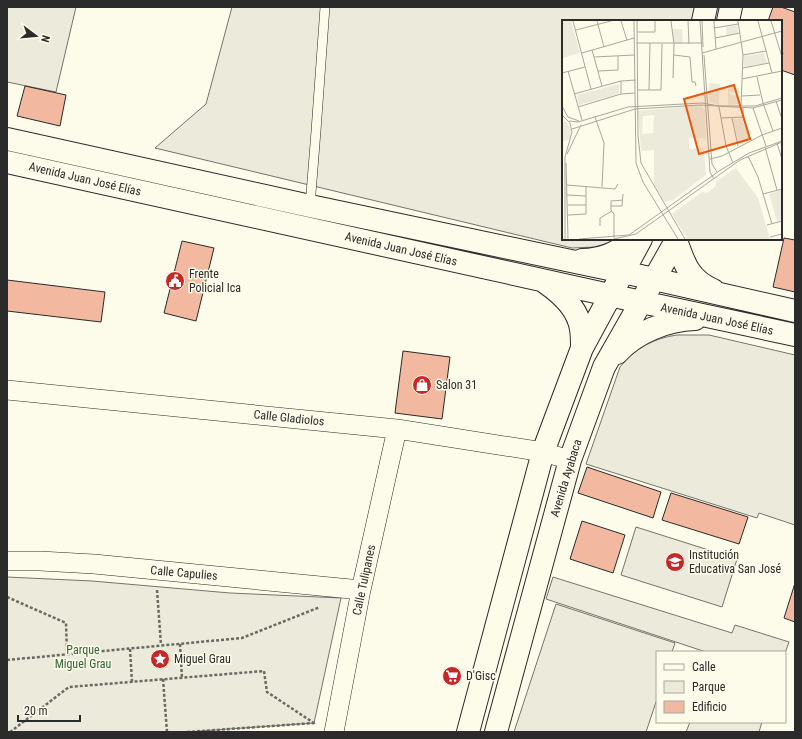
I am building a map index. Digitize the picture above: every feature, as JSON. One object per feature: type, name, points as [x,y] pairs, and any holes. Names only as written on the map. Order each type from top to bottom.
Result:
[{"type":"street","points":[[703,20],[706,7]]},
{"type":"street","points":[[728,20],[731,7]]},
{"type":"street","name":"Avenida Juan José Elías","points":[[7,139],[310,206],[623,272],[795,311]]},
{"type":"street","name":"Avenida Juan José Elías","points":[[7,162],[610,296],[795,335]]},
{"type":"street","points":[[567,260],[592,260],[624,248],[631,240]]},
{"type":"street","points":[[468,732],[543,452],[582,348],[640,240]]},
{"type":"street","name":"Avenida Ayabaca","points":[[496,732],[570,460],[604,367],[675,240]]},
{"type":"street","points":[[676,240],[683,259],[694,279],[705,287],[725,296]]},
{"type":"street","points":[[541,280],[559,292],[576,314],[581,328],[582,348]]},
{"type":"street","points":[[604,367],[619,350],[633,339],[652,329],[687,319],[713,318]]},
{"type":"street","name":"Calle Gladiolos","points":[[7,390],[397,430],[543,452],[570,460]]},
{"type":"street","name":"Calle Tulipanes","points":[[334,732],[361,590],[397,430]]},
{"type":"street","name":"Calle Capulies","points":[[7,561],[94,564],[361,590]]},
{"type":"lane","points":[[310,206],[325,7]]},
{"type":"path","points":[[157,587],[161,646]]},
{"type":"path","points":[[7,597],[66,623],[67,655]]},
{"type":"path","points":[[7,660],[242,638],[327,604]]},
{"type":"path","points":[[180,644],[182,678]]},
{"type":"path","points":[[130,648],[132,682]]},
{"type":"path","points":[[10,732],[69,687],[264,671],[267,692],[314,723]]},
{"type":"path","points":[[163,679],[167,732]]},
{"type":"path","points":[[314,723],[316,716]]},
{"type":"path","points":[[187,732],[314,723]]},
{"type":"green space","points":[[7,7],[76,7],[56,92],[7,82]]},
{"type":"green space","points":[[232,7],[696,7],[692,20],[562,20],[562,240],[617,240],[594,247],[572,248],[155,148],[206,104]]},
{"type":"green space","points":[[709,335],[795,355],[795,525],[759,513],[757,518],[586,464],[620,367],[645,345],[669,336]]},
{"type":"green space","points":[[636,527],[737,559],[722,607],[621,575]]},
{"type":"green space","name":"Parque Miguel Grau","points":[[7,577],[92,581],[230,593],[341,598],[314,723],[187,732],[7,732]]},
{"type":"green space","points":[[553,577],[732,633],[735,625],[789,642],[786,651],[703,651],[546,599]]},
{"type":"green space","points":[[556,604],[675,643],[672,651],[656,651],[656,702],[646,732],[514,732]]},
{"type":"green space","points":[[690,723],[762,723],[759,732],[686,732]]},
{"type":"building","points":[[773,7],[781,7],[795,12],[795,75],[782,70],[782,20],[768,20]]},
{"type":"building","points":[[25,86],[66,95],[60,126],[17,116]]},
{"type":"building","points":[[784,238],[795,240],[795,292],[773,287]]},
{"type":"building","points":[[182,241],[214,248],[196,321],[164,313]]},
{"type":"building","points":[[7,280],[105,292],[101,322],[7,311]]},
{"type":"building","name":"Salon 31","points":[[403,351],[450,357],[442,419],[395,413]]},
{"type":"building","points":[[587,467],[661,492],[653,518],[578,493]]},
{"type":"building","points":[[671,493],[748,517],[739,544],[662,520]]},
{"type":"building","points":[[582,521],[625,535],[613,573],[570,559]]},
{"type":"building","points":[[795,583],[795,622],[784,618]]},
{"type":"place","name":"Frente Policial Ica","points":[[175,281]]},
{"type":"place","name":"Salon 31","points":[[422,385]]},
{"type":"place","name":"Institución Educativa San José","points":[[675,562]]},
{"type":"place","name":"Miguel Grau","points":[[160,659]]},
{"type":"place","name":"D'Gisc","points":[[452,676]]}]
